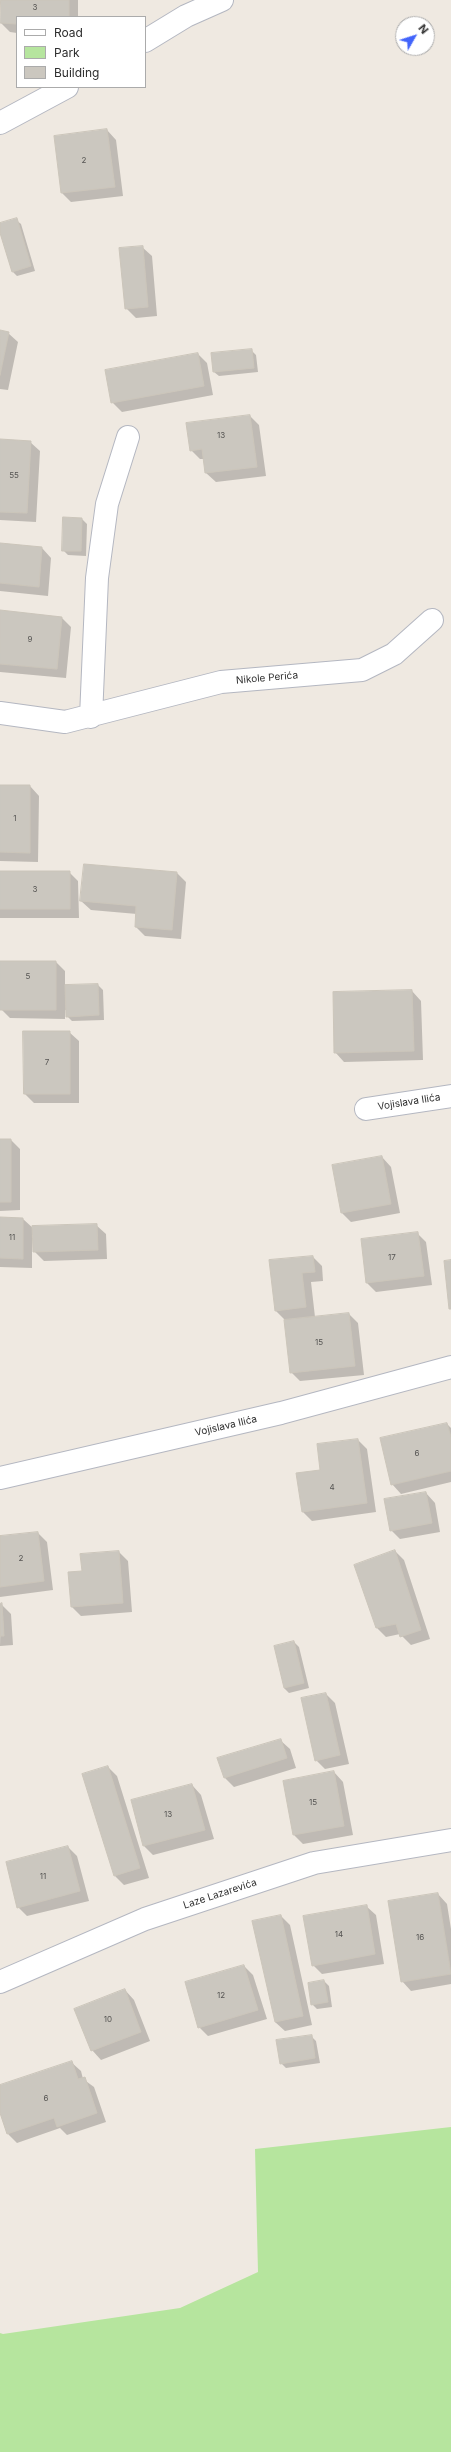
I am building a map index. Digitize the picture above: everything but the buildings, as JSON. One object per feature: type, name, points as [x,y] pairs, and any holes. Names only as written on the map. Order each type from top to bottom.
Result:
[{"type":"street","points":[[146,40],[186,16],[222,0]]},
{"type":"street","points":[[0,123],[65,88]]},
{"type":"street","points":[[91,717],[97,578],[107,504],[128,437]]},
{"type":"street","name":"Nikole Perića","points":[[0,713],[65,722],[91,717],[222,682],[362,670],[394,654],[432,620]]},
{"type":"street","name":"Vojislava Ilića","points":[[366,1109],[451,1096]]},
{"type":"street","name":"Vojislava Ilića","points":[[0,1478],[281,1413],[451,1367]]},
{"type":"street","name":"Laze Lazarevića","points":[[0,1982],[145,1919],[314,1863],[451,1840]]},
{"type":"green space","points":[[451,2127],[451,2452],[0,2452],[0,2333],[3,2334],[180,2308],[258,2272],[255,2149]]}]
